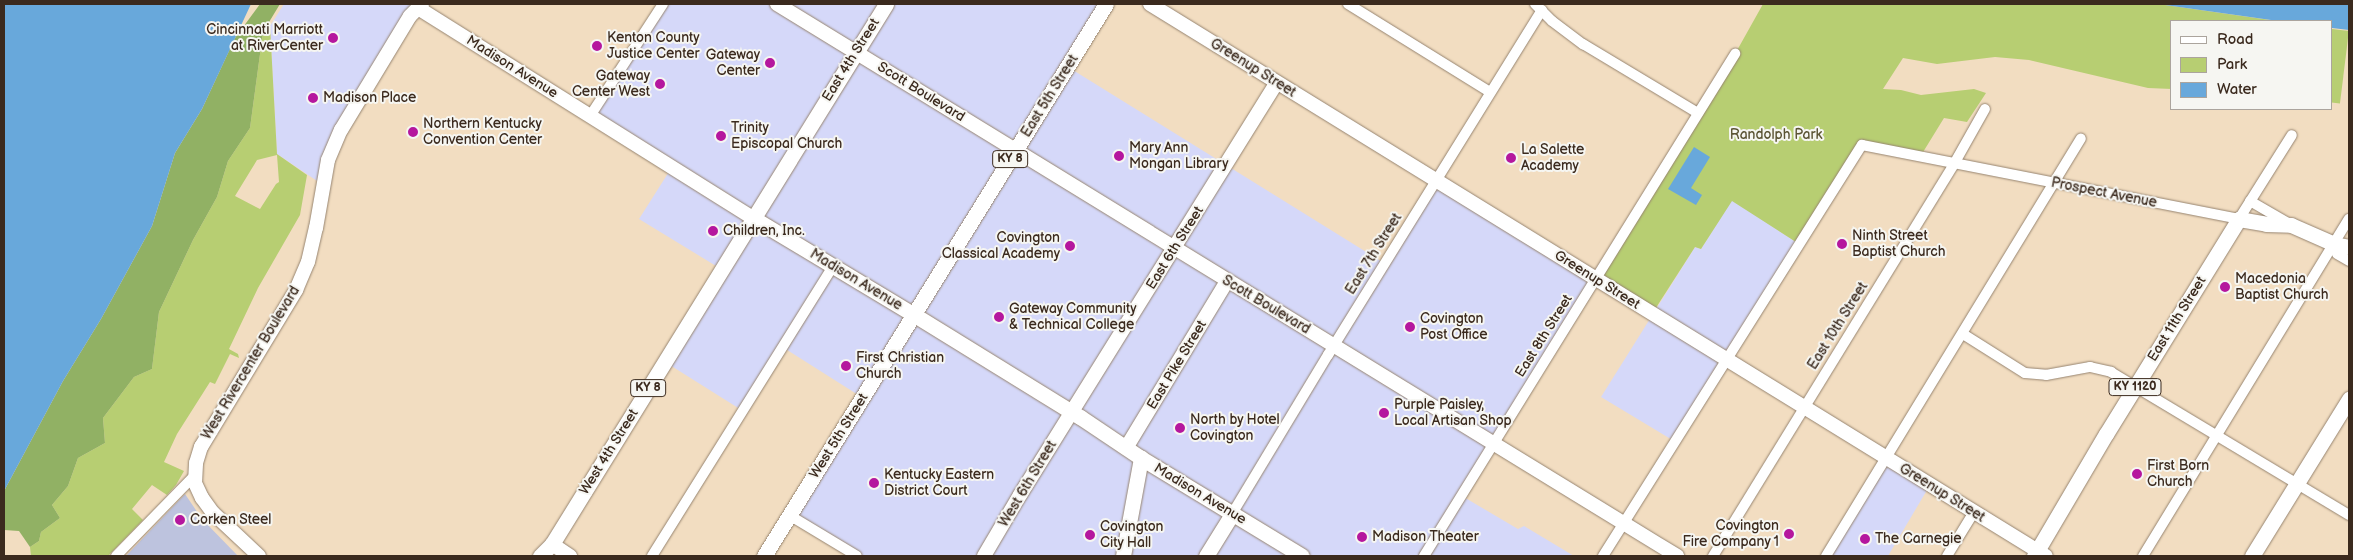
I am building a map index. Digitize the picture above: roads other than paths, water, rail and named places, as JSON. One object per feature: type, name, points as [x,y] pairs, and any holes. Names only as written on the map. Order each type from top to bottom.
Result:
[{"type":"main road","name":"Scott Boulevard","points":[[777,4],[856,51],[1227,282],[1677,556]]},
{"type":"main road","name":"East 4th Street","points":[[753,218],[886,4]]},
{"type":"main road","name":"East 5th Street","points":[[914,314],[1106,4]]},
{"type":"main road","name":"Greenup Street","points":[[1150,4],[1974,512],[2039,555]]},
{"type":"main road","name":"Madison Avenue","points":[[416,5],[753,218],[914,314],[1072,412],[1141,458],[1302,556]]},
{"type":"main road","name":"West Rivercenter Boulevard","points":[[195,475],[201,447],[296,290],[308,262],[328,160],[341,130],[416,5]]},
{"type":"main road","name":"East 6th Street","points":[[1072,412],[1276,83]]},
{"type":"main road","name":"West 4th Street","points":[[540,556],[552,544],[753,218]]},
{"type":"main road","name":"Prospect Avenue","points":[[2239,219],[2266,224],[2291,225],[2340,248]]},
{"type":"main road","name":"East 11th Street","points":[[2039,555],[2136,385],[2239,219]]},
{"type":"main road","name":"East Pike Street","points":[[1126,448],[1227,282]]},
{"type":"main road","name":"West 5th Street","points":[[764,556],[914,314]]},
{"type":"main road","points":[[2252,556],[2349,399]]},
{"type":"main road","name":"West 6th Street","points":[[984,556],[1072,412]]},
{"type":"main road","points":[[1123,556],[1141,458]]},
{"type":"main road","points":[[195,475],[195,483],[202,498],[213,513],[259,556]]},
{"type":"main road","points":[[1206,556],[1232,514]]},
{"type":"main road","points":[[552,544],[570,556]]},
{"type":"street","points":[[590,116],[663,4]]},
{"type":"street","points":[[1348,4],[1490,92]]},
{"type":"street","points":[[1539,7],[1552,21],[1583,44],[1698,113]]},
{"type":"street","name":"East 7th Street","points":[[1232,514],[1490,92],[1539,7]]},
{"type":"street","name":"East 8th Street","points":[[1424,556],[1735,54]]},
{"type":"street","name":"East 10th Street","points":[[1713,556],[1954,164],[1985,109]]},
{"type":"street","name":"East 11th Street","points":[[2239,219],[2292,135]]},
{"type":"street","points":[[1826,556],[2082,139]]},
{"type":"street","name":"Prospect Avenue","points":[[1726,360],[1862,144],[1954,164],[2239,219]]},
{"type":"street","points":[[2250,201],[2291,225]]},
{"type":"street","points":[[2143,556],[2217,434],[2340,248],[2349,220]]},
{"type":"street","points":[[2340,248],[2349,261]]},
{"type":"street","points":[[652,556],[833,266]]},
{"type":"street","points":[[1963,334],[2026,373],[2046,375],[2090,367],[2111,372],[2136,385],[2349,515]]},
{"type":"street","points":[[1603,556],[1726,360]]},
{"type":"street","points":[[116,556],[195,475]]},
{"type":"street","points":[[1947,556],[1974,512]]},
{"type":"street","points":[[790,515],[857,556]]},
{"type":"water","points":[[4,4],[251,4],[202,109],[175,153],[152,226],[101,319],[63,381],[4,491]]},
{"type":"water","points":[[2158,4],[2349,4],[2349,30],[2333,28],[2333,20],[2271,20]]},
{"type":"water","points":[[1694,147],[1710,157],[1691,188],[1702,195],[1696,205],[1668,189]]},
{"type":"place","name":"Cincinnati Marriott at RiverCenter","points":[[333,38]]},
{"type":"place","name":"Kenton County Justice Center","points":[[597,46]]},
{"type":"place","name":"Gateway Center","points":[[770,63]]},
{"type":"place","name":"Gateway Center West","points":[[660,84]]},
{"type":"place","name":"Madison Place","points":[[313,98]]},
{"type":"place","name":"Northern Kentucky Convention Center","points":[[413,132]]},
{"type":"place","name":"Trinity Episcopal Church","points":[[721,136]]},
{"type":"place","name":"Mary Ann Mongan Library","points":[[1119,156]]},
{"type":"place","name":"La Salette Academy","points":[[1511,158]]},
{"type":"place","name":"Children, Inc.","points":[[713,231]]},
{"type":"place","name":"Ninth Street Baptist Church","points":[[1842,244]]},
{"type":"place","name":"Covington Classical Academy","points":[[1070,246]]},
{"type":"place","name":"Macedonia Baptist Church","points":[[2225,287]]},
{"type":"place","name":"Gateway Community & Technical College","points":[[999,317]]},
{"type":"place","name":"Covington Post Office","points":[[1410,327]]},
{"type":"place","name":"First Christian Church","points":[[846,366]]},
{"type":"place","name":"Purple Paisley, Local Artisan Shop","points":[[1384,413]]},
{"type":"place","name":"North by Hotel Covington","points":[[1180,428]]},
{"type":"place","name":"First Born Church","points":[[2137,474]]},
{"type":"place","name":"Kentucky Eastern District Court","points":[[874,483]]},
{"type":"place","name":"Corken Steel","points":[[180,520]]},
{"type":"place","name":"Covington Fire Company 1","points":[[1789,534]]},
{"type":"place","name":"Covington City Hall","points":[[1090,535]]},
{"type":"place","name":"Madison Theater","points":[[1362,537]]},
{"type":"place","name":"The Carnegie","points":[[1865,539]]},
{"type":"park label","name":"Randolph Park","points":[[1776,135]]}]
